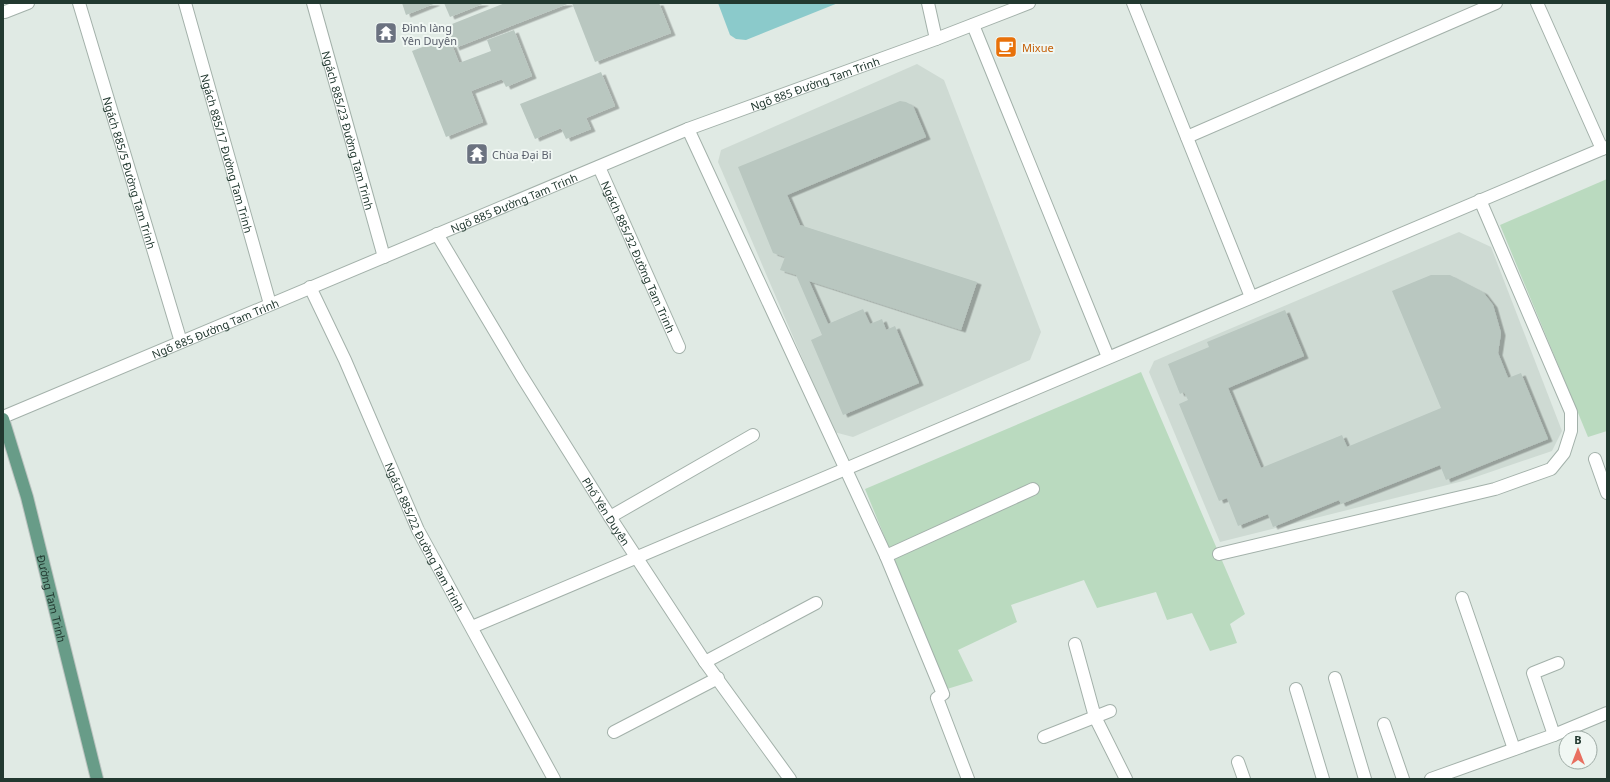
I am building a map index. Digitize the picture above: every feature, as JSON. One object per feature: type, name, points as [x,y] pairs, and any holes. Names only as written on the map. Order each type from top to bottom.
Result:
[{"type":"main road","name":"Đường Tam Trinh","points":[[3,418],[27,497],[97,779]]},
{"type":"street","points":[[5,12],[28,3]]},
{"type":"street","name":"Ngách 885/5 Đường Tam Trinh","points":[[79,3],[181,342]]},
{"type":"street","name":"Ngách 885/17 Đường Tam Trinh","points":[[185,3],[270,304]]},
{"type":"street","name":"Ngách 885/23 Đường Tam Trinh","points":[[313,3],[384,257]]},
{"type":"street","points":[[928,3],[936,39]]},
{"type":"street","name":"Ngõ 885 Đường Tam Trinh","points":[[3,418],[310,287],[688,129],[936,39],[1029,3]]},
{"type":"street","points":[[1133,3],[1251,297]]},
{"type":"street","points":[[1186,137],[1496,3]]},
{"type":"street","points":[[472,627],[1604,148],[1537,3]]},
{"type":"street","points":[[973,25],[1108,357]]},
{"type":"street","points":[[688,129],[847,468],[886,556],[943,694],[937,698],[968,779]]},
{"type":"street","name":"Ngách 885/32 Đường Tam Trinh","points":[[599,166],[678,347]]},
{"type":"street","points":[[1219,554],[1495,489],[1551,469],[1564,453],[1571,431],[1571,412],[1480,200]]},
{"type":"street","name":"Phố Yên Duyên","points":[[437,234],[521,375],[610,517],[705,662],[790,779]]},
{"type":"street","name":"Ngách 885/22 Đường Tam Trinh","points":[[310,287],[345,360],[418,530],[554,779]]},
{"type":"street","points":[[610,517],[753,435]]},
{"type":"street","points":[[1595,459],[1607,494]]},
{"type":"street","points":[[886,556],[1033,489]]},
{"type":"street","points":[[1462,598],[1514,749]]},
{"type":"street","points":[[705,662],[816,603]]},
{"type":"street","points":[[1075,644],[1095,717],[1126,779]]},
{"type":"street","points":[[1554,735],[1533,673],[1558,663]]},
{"type":"street","points":[[614,732],[718,678]]},
{"type":"street","points":[[1335,678],[1365,779]]},
{"type":"street","points":[[1296,689],[1324,779]]},
{"type":"street","points":[[1044,737],[1110,711]]},
{"type":"street","points":[[1430,779],[1554,735],[1607,713]]},
{"type":"street","points":[[1384,724],[1403,779]]},
{"type":"street","points":[[1238,762],[1244,779]]},
{"type":"shaded area","points":[[917,64],[944,80],[1041,332],[1030,360],[853,437],[834,432],[718,162],[721,150]]},
{"type":"shaded area","points":[[1459,232],[1491,247],[1562,431],[1552,451],[1467,480],[1220,542],[1149,372],[1154,361]]},
{"type":"green space","points":[[1607,179],[1607,431],[1588,437],[1500,225]]},
{"type":"green space","points":[[1141,372],[1245,614],[1230,624],[1237,643],[1210,651],[1192,613],[1167,620],[1156,592],[1097,608],[1084,580],[1011,605],[1017,622],[958,650],[973,681],[947,689],[865,489]]},
{"type":"water","points":[[718,3],[838,3],[746,40],[736,39],[730,35]]},
{"type":"building","points":[[402,3],[436,3],[406,15]]},
{"type":"building","points":[[444,3],[485,3],[450,17]]},
{"type":"building","points":[[505,3],[570,3],[455,48],[447,26]]},
{"type":"building","points":[[572,3],[659,3],[671,33],[595,62]]},
{"type":"building","points":[[514,30],[532,76],[506,87],[502,79],[471,91],[483,122],[446,137],[412,51],[449,37],[459,63],[491,51],[487,40]]},
{"type":"building","points":[[601,72],[615,106],[586,118],[591,129],[566,139],[561,128],[535,139],[520,104]]},
{"type":"building","points":[[900,101],[906,102],[913,106],[926,137],[787,195],[800,225],[977,282],[961,330],[809,281],[828,324],[863,309],[870,324],[882,319],[886,330],[895,326],[919,383],[843,415],[811,340],[822,335],[796,275],[780,270],[785,257],[773,253],[738,167]]},
{"type":"building","points":[[1431,275],[1450,275],[1483,292],[1493,305],[1501,333],[1498,353],[1508,378],[1521,373],[1548,439],[1446,480],[1440,465],[1341,504],[1339,500],[1273,527],[1268,514],[1238,526],[1227,498],[1219,501],[1179,404],[1188,400],[1184,392],[1180,394],[1168,364],[1209,347],[1207,342],[1285,310],[1304,356],[1228,388],[1261,468],[1342,435],[1347,447],[1441,408],[1392,291]]},
{"type":"place","name":"Đình làng Yên Duyên","points":[[386,33]]},
{"type":"place","name":"Mixue","points":[[1006,47]]},
{"type":"place","name":"Chùa Đại Bi","points":[[477,154]]}]
